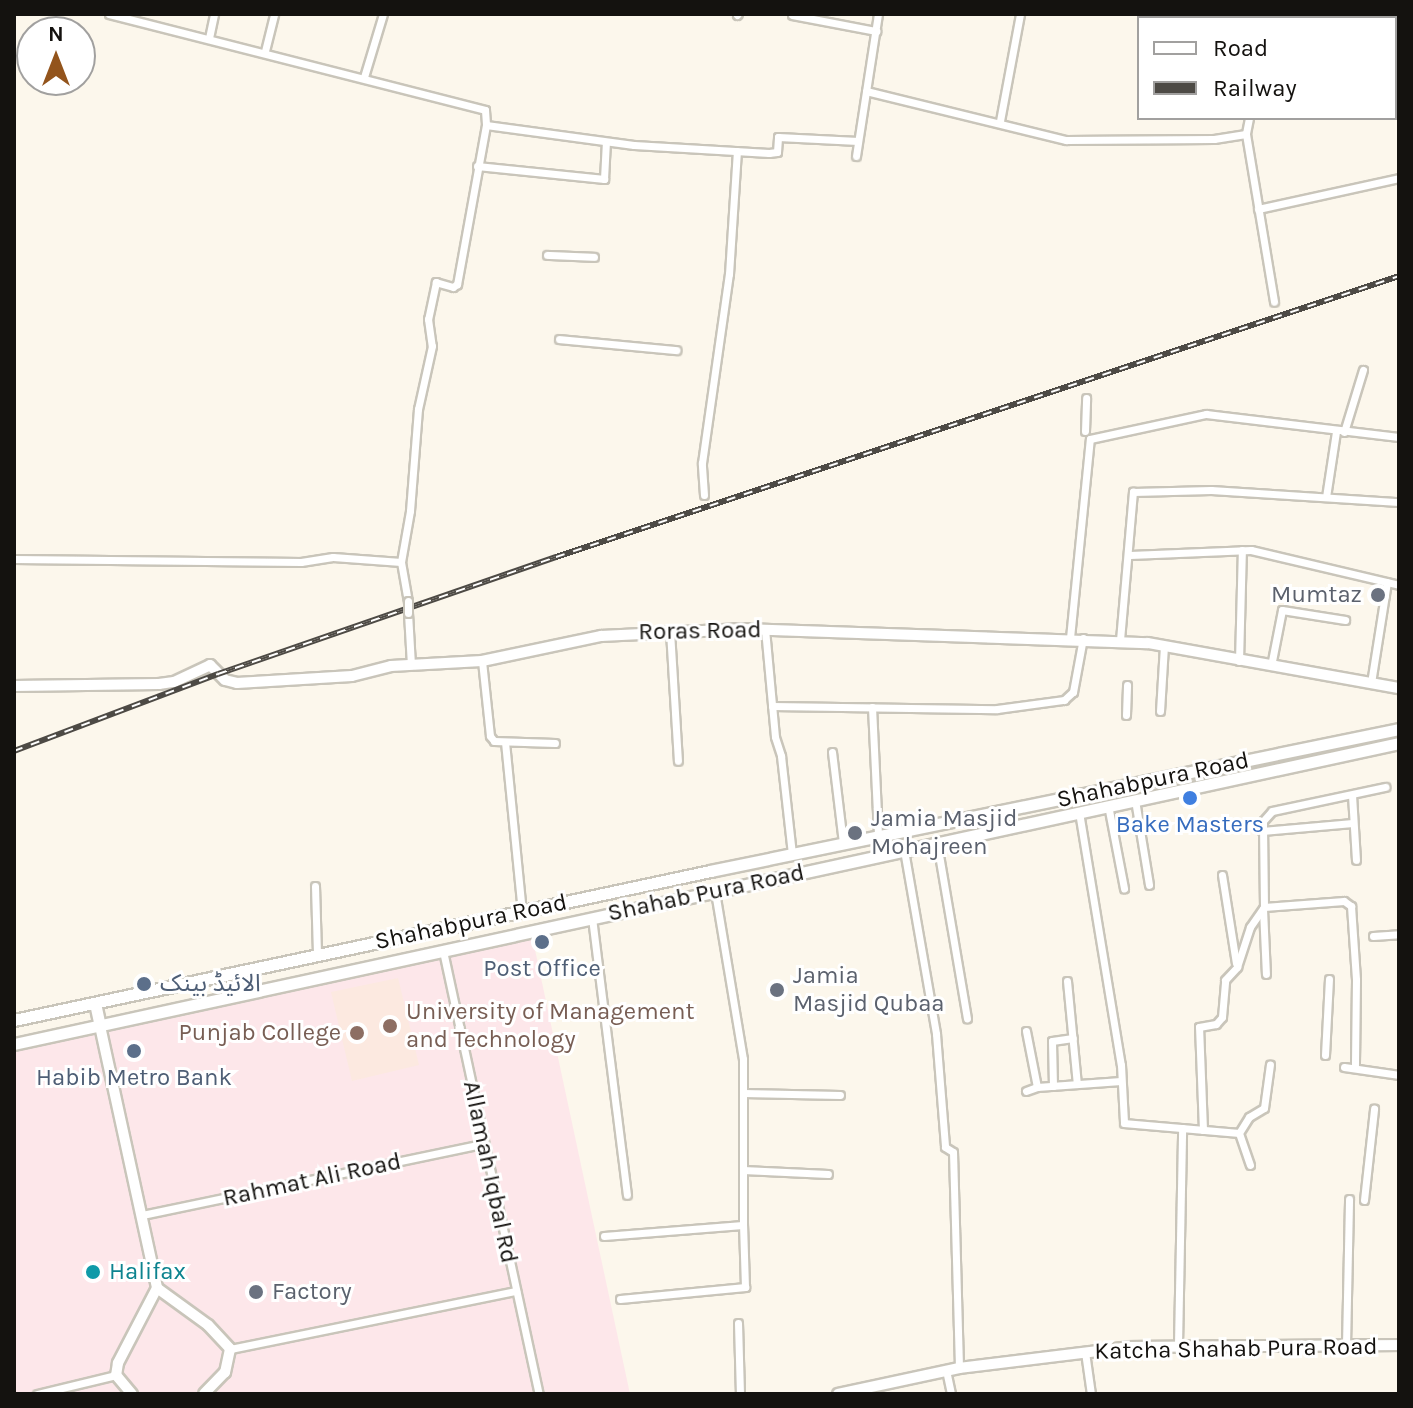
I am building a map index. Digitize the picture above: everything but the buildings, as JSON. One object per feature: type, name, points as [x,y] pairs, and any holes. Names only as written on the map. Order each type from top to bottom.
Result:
[{"type":"main road","name":"Roras Road","points":[[14,686],[159,684],[174,682],[210,665],[225,680],[241,683],[352,676],[411,665],[482,661],[601,636],[765,629],[1120,640],[1399,688]]},
{"type":"main road","name":"Shahabpura Road","points":[[14,1020],[843,843],[1399,729]]},
{"type":"main road","name":"Shahab Pura Road","points":[[14,1044],[1399,743]]},
{"type":"main road","points":[[1085,811],[1088,793]]},
{"type":"main road","points":[[1055,800],[1061,804],[1061,816]]},
{"type":"main road","points":[[438,930],[443,951]]},
{"type":"main road","points":[[95,1003],[157,1288],[129,1336],[116,1375],[132,1394]]},
{"type":"main road","points":[[157,1288],[208,1325],[230,1349],[225,1372],[204,1394]]},
{"type":"main road","name":"Katcha Shahab Pura Road","points":[[840,1394],[946,1370],[1085,1352],[1178,1345],[1399,1345]]},
{"type":"street","points":[[109,14],[130,16],[482,109],[486,125],[457,284],[453,287],[436,282],[428,319],[432,346],[418,409],[410,511],[401,562],[408,601],[411,665]]},
{"type":"street","points":[[209,38],[214,14]]},
{"type":"street","points":[[265,51],[274,14]]},
{"type":"street","points":[[364,77],[383,14]]},
{"type":"street","points":[[856,156],[878,14]]},
{"type":"street","points":[[1000,121],[1020,14]]},
{"type":"street","points":[[792,15],[876,31]]},
{"type":"street","points":[[866,91],[1000,121],[1066,140],[1214,139],[1246,134]]},
{"type":"street","points":[[1249,120],[1246,134],[1274,302]]},
{"type":"street","points":[[486,125],[606,142],[775,153],[778,137],[858,141]]},
{"type":"street","points":[[477,166],[604,179],[606,142]]},
{"type":"street","points":[[704,495],[702,463],[729,274],[737,151]]},
{"type":"street","points":[[1258,209],[1399,178]]},
{"type":"street","points":[[547,255],[594,257]]},
{"type":"street","points":[[559,339],[676,350]]},
{"type":"street","points":[[1326,497],[1340,432],[1363,370]]},
{"type":"street","points":[[1085,431],[1086,398]]},
{"type":"street","points":[[1070,638],[1090,439],[1206,414],[1399,437]]},
{"type":"street","points":[[1120,640],[1130,555],[1133,492],[1211,490],[1399,502]]},
{"type":"street","points":[[1130,555],[1242,550],[1301,559],[1399,585]]},
{"type":"street","points":[[1239,661],[1242,550]]},
{"type":"street","points":[[14,559],[301,562],[333,557],[401,562]]},
{"type":"street","points":[[1371,683],[1387,582]]},
{"type":"street","points":[[1271,666],[1282,610],[1345,620]]},
{"type":"street","points":[[765,629],[792,854]]},
{"type":"street","points":[[670,631],[678,761]]},
{"type":"street","points":[[772,706],[997,709],[1064,700],[1073,692],[1083,638]]},
{"type":"street","points":[[1160,711],[1164,646]]},
{"type":"street","points":[[482,661],[490,736],[494,741],[555,743]]},
{"type":"street","points":[[1126,715],[1127,685]]},
{"type":"street","points":[[872,707],[878,836]]},
{"type":"street","points":[[505,742],[522,911]]},
{"type":"street","points":[[832,752],[843,843]]},
{"type":"street","points":[[1266,974],[1263,821],[1272,811],[1385,787]]},
{"type":"street","points":[[1352,795],[1356,860]]},
{"type":"street","points":[[1135,800],[1149,885]]},
{"type":"street","points":[[1108,805],[1124,888]]},
{"type":"street","points":[[1085,811],[1121,1065],[1124,1123],[1239,1133]]},
{"type":"street","points":[[1262,831],[1353,823]]},
{"type":"street","points":[[937,843],[967,1018]]},
{"type":"street","points":[[904,850],[936,1034],[945,1147],[953,1152],[959,1368]]},
{"type":"street","points":[[1222,875],[1237,967]]},
{"type":"street","points":[[315,886],[317,955]]},
{"type":"street","points":[[620,1299],[745,1287],[743,1059],[715,892]]},
{"type":"street","points":[[1203,1130],[1199,1027],[1220,1022],[1225,980],[1237,967],[1250,927],[1264,908],[1344,901],[1351,906],[1356,980],[1355,1068]]},
{"type":"street","points":[[592,918],[627,1195]]},
{"type":"street","points":[[1373,936],[1399,934]]},
{"type":"street","name":"Allamah Iqbal Rd","points":[[443,951],[539,1394]]},
{"type":"street","points":[[1325,1055],[1329,979]]},
{"type":"street","points":[[1067,981],[1077,1084]]},
{"type":"street","points":[[1026,1031],[1037,1087]]},
{"type":"street","points":[[1053,1086],[1052,1041],[1073,1038]]},
{"type":"street","points":[[1239,1133],[1249,1117],[1264,1108],[1270,1064]]},
{"type":"street","points":[[1344,1067],[1399,1075]]},
{"type":"street","points":[[1026,1091],[1037,1087],[1121,1081]]},
{"type":"street","points":[[743,1093],[840,1095]]},
{"type":"street","points":[[1364,1200],[1374,1109]]},
{"type":"street","points":[[1178,1345],[1182,1128]]},
{"type":"street","points":[[1239,1133],[1250,1165]]},
{"type":"street","name":"Rahmat Ali Road","points":[[142,1215],[483,1144]]},
{"type":"street","points":[[743,1170],[828,1174]]},
{"type":"street","points":[[1346,1345],[1349,1199]]},
{"type":"street","points":[[604,1236],[743,1225]]},
{"type":"street","points":[[230,1349],[516,1291]]},
{"type":"street","points":[[738,1323],[740,1394]]},
{"type":"street","points":[[1085,1352],[1091,1394]]},
{"type":"street","points":[[946,1370],[951,1394]]},
{"type":"street","points":[[37,1394],[116,1375]]},
{"type":"shaded area","points":[[531,931],[630,1394],[14,1394],[14,1044]]},
{"type":"shaded area","points":[[398,978],[419,1065],[352,1081],[331,992]]},
{"type":"green space","points":[[1399,14],[1399,63],[1397,16],[1284,16]]},
{"type":"railway","points":[[14,751],[218,674],[556,557],[1399,276]]},
{"type":"place","name":"Mumtaz","points":[[1378,595]]},
{"type":"place","name":"Bake Masters","points":[[1190,798]]},
{"type":"place","name":"Jamia Masjid Mohajreen","points":[[855,833]]},
{"type":"place","name":"Post Office","points":[[542,942]]},
{"type":"place","name":"الائیڈ بینک","points":[[144,984]]},
{"type":"place","name":"Jamia Masjid Qubaa","points":[[777,990]]},
{"type":"place","name":"University of Management and Technology","points":[[390,1026]]},
{"type":"place","name":"Punjab College","points":[[357,1033]]},
{"type":"place","name":"Habib Metro Bank","points":[[134,1051]]},
{"type":"place","name":"Halifax","points":[[93,1272]]},
{"type":"place","name":"Factory","points":[[256,1292]]}]
